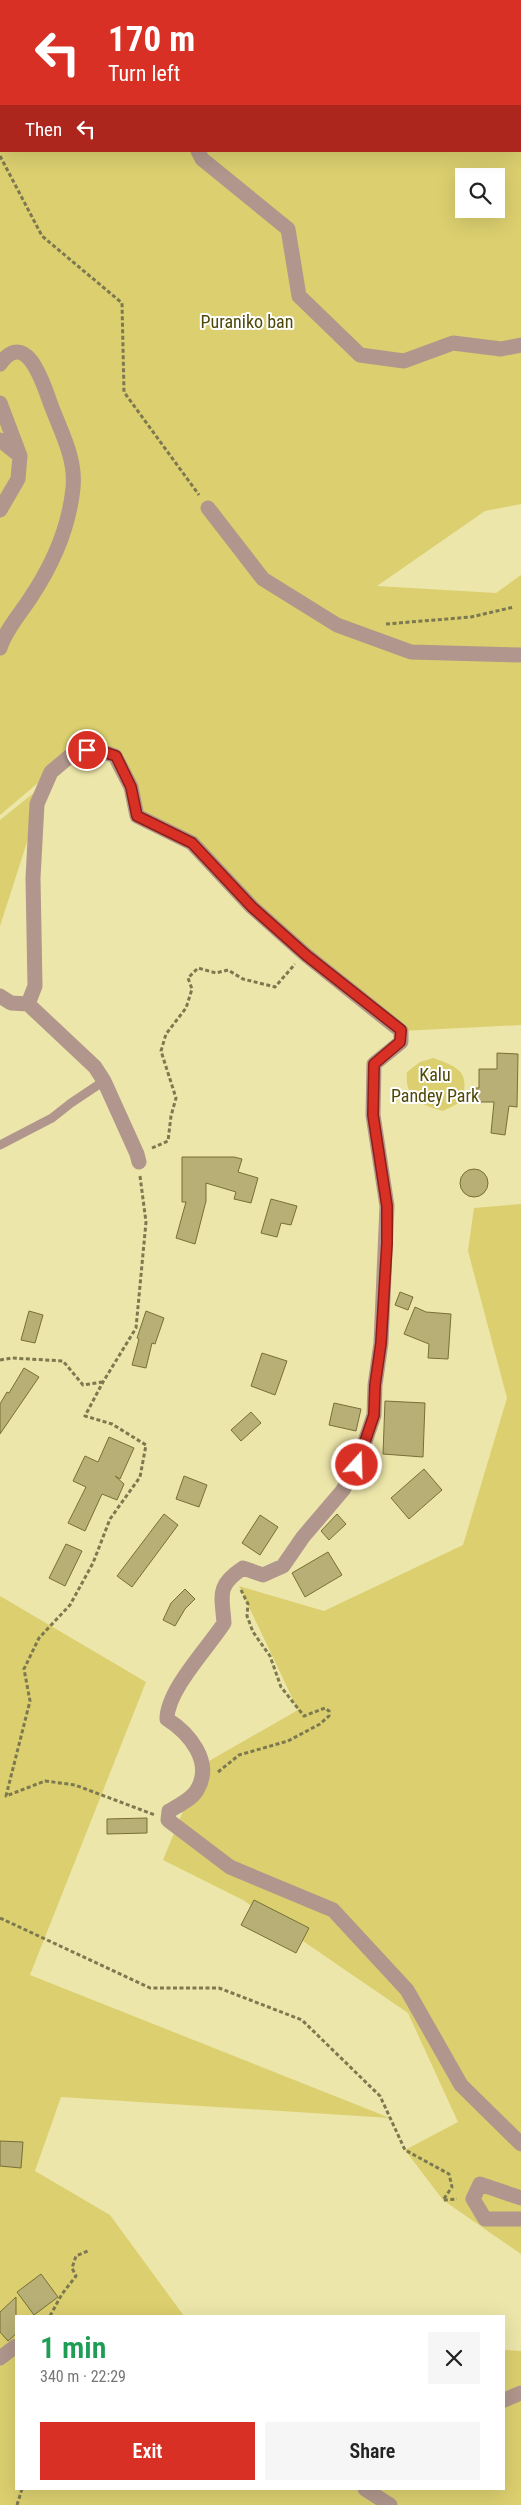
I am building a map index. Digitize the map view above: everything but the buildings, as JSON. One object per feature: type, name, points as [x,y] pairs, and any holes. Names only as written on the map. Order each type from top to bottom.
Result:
[{"type":"street","points":[[198,152],[202,159],[288,229],[299,296],[360,355],[404,361],[453,343],[501,349],[521,345]]},
{"type":"street","points":[[0,364],[6,356],[18,353],[26,355],[34,364],[69,447],[74,467],[73,488],[58,552],[32,596],[4,637],[0,648]]},
{"type":"street","points":[[0,403],[20,456],[18,479],[0,510]]},
{"type":"street","points":[[0,440],[20,456]]},
{"type":"street","points":[[208,508],[263,579],[338,625],[411,652],[521,655]]},
{"type":"street","points":[[28,1004],[35,986],[33,878],[37,804],[51,772],[76,751],[98,750],[116,756],[131,787],[137,816],[192,843],[252,907],[306,955],[401,1030],[400,1042],[374,1064],[372,1074],[373,1115],[387,1206],[381,1343],[375,1385],[374,1415],[357,1465],[343,1490],[303,1537],[283,1566],[263,1575],[242,1568],[226,1581],[221,1594],[224,1623],[182,1682],[167,1708],[167,1719],[180,1727],[201,1756],[202,1771],[197,1790],[169,1811],[168,1820],[230,1867],[334,1910],[407,1990],[462,2085],[521,2144]]},
{"type":"street","points":[[0,996],[11,1003],[28,1004],[95,1067],[104,1081],[138,1158]]},
{"type":"street","points":[[521,2198],[480,2184],[473,2199],[485,2219],[521,2219]]},
{"type":"street","points":[[0,2358],[15,2347]]},
{"type":"street","points":[[505,2400],[521,2393]]},
{"type":"street","points":[[367,2490],[390,2505]]},
{"type":"lane","points":[[0,1145],[52,1118],[104,1081]]},
{"type":"path","points":[[0,156],[42,236],[122,302],[124,392],[208,508]]},
{"type":"path","points":[[383,624],[471,617],[514,607]]},
{"type":"path","points":[[6,1796],[30,1701],[24,1669],[39,1638],[70,1605],[93,1563],[110,1519],[140,1477],[146,1445],[112,1424],[85,1416],[136,1328],[146,1222],[138,1158],[168,1141],[171,1116],[176,1098],[161,1051],[166,1034],[186,1008],[192,989],[188,978],[198,968],[216,973],[228,970],[243,979],[275,987],[306,955]]},
{"type":"path","points":[[0,1360],[12,1358],[63,1361],[82,1385],[103,1382]]},
{"type":"path","points":[[197,1790],[239,1755],[288,1741],[320,1724],[330,1716],[329,1711],[325,1708],[304,1716],[290,1701],[281,1686],[270,1656],[253,1632],[247,1616],[248,1604],[233,1575]]},
{"type":"path","points":[[0,1796],[6,1796],[45,1781],[75,1785],[168,1820]]},
{"type":"path","points":[[0,1918],[150,1988],[219,1988],[302,2020],[380,2096],[405,2150],[449,2174],[452,2187],[442,2200],[473,2199]]},
{"type":"path","points":[[51,2315],[62,2294],[76,2276],[72,2268],[76,2256],[88,2251]]},
{"type":"path","points":[[17,2505],[22,2490]]},
{"type":"green space","name":"Puraniko ban","points":[[0,152],[521,152],[521,504],[485,511],[377,586],[496,593],[521,575],[521,1025],[401,1031],[306,955],[192,843],[137,816],[115,756],[76,751],[0,815]]},
{"type":"green space","points":[[46,783],[0,926],[0,820]]},
{"type":"green space","name":"Kalu Pandey Park","points":[[433,1058],[450,1064],[461,1072],[463,1077],[464,1092],[461,1102],[443,1111],[422,1103],[416,1099],[408,1088],[407,1072],[420,1062]]},
{"type":"green space","points":[[521,1204],[521,2254],[443,2200],[405,2150],[458,2122],[408,2013],[243,1900],[163,1860],[202,1765],[298,1710],[239,1586],[324,1611],[463,1545],[507,1398],[468,1251],[474,1208]]},
{"type":"green space","points":[[0,1596],[146,1682],[30,1975],[390,2118],[61,2097],[35,2171],[110,2215],[183,2315],[15,2315],[15,2490],[505,2490],[505,2350],[521,2351],[521,2505],[0,2505]]},
{"type":"route","points":[[87,750],[98,750],[116,756],[131,787],[137,816],[192,843],[252,907],[306,955],[401,1030],[400,1042],[381,1056],[374,1064],[372,1074],[373,1115],[378,1159],[387,1206],[387,1243],[381,1343],[375,1385],[374,1415],[357,1465]]}]
